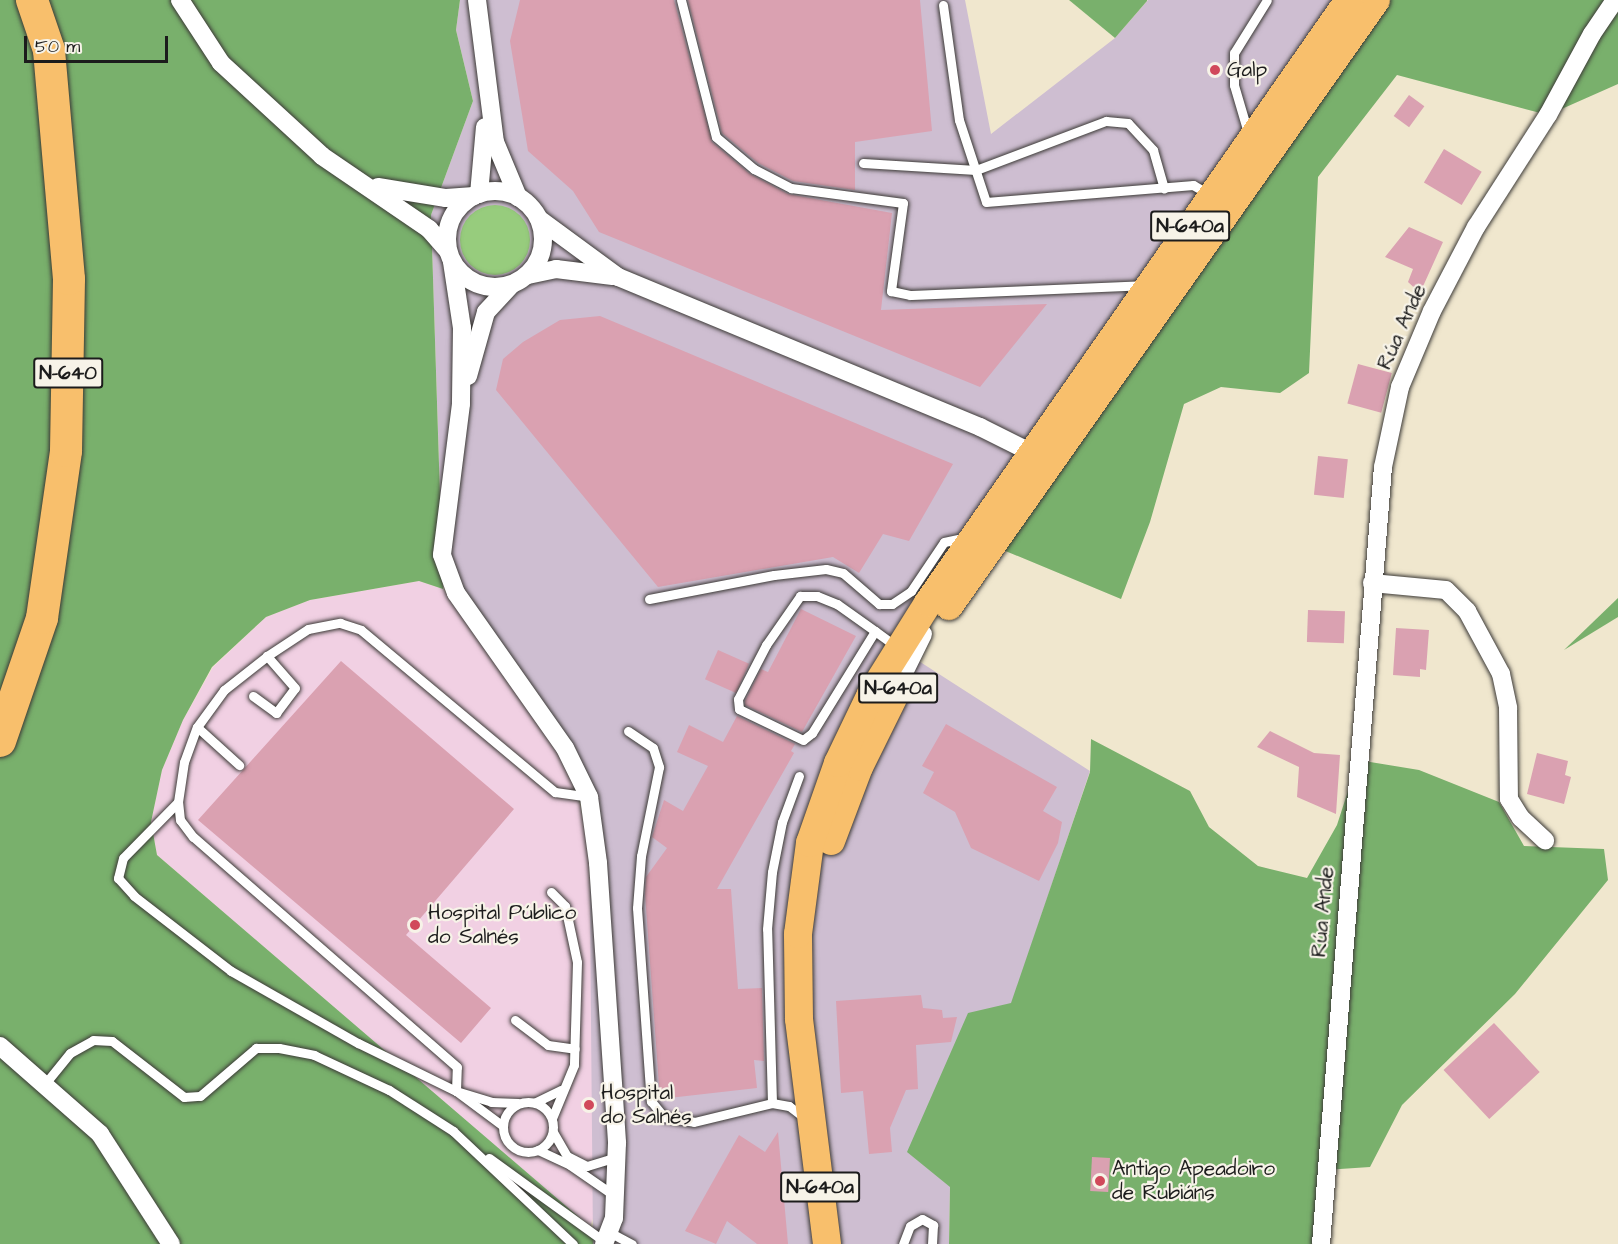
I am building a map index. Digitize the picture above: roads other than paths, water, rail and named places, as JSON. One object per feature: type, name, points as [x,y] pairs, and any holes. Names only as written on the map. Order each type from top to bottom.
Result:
[{"type":"highway","name":"N-640","points":[[0,741],[42,618],[66,451],[69,279],[49,50],[32,0]]},
{"type":"main road","name":"N-640a","points":[[827,1244],[799,1008],[798,934],[810,843],[838,763],[871,694],[972,537],[1349,0]]},
{"type":"main road","name":"N-640a","points":[[814,1129],[810,1018],[815,922],[828,847],[888,705],[945,613],[1376,0]]},
{"type":"street","points":[[180,0],[221,63],[322,156],[365,183],[429,229],[471,282],[498,288],[511,285]]},
{"type":"street","points":[[477,0],[495,142],[518,197],[539,219],[618,277],[980,427],[1030,452],[1049,444],[1109,360],[1157,311]]},
{"type":"street","name":"Rúa Ande","points":[[1321,1244],[1372,583],[1383,467],[1400,387],[1432,311],[1476,226],[1548,115],[1592,34],[1615,0]]},
{"type":"street","points":[[486,77],[484,161],[476,195],[451,219],[450,257],[462,328],[461,404],[442,555],[456,593],[565,748],[589,798],[598,863],[616,1157],[615,1196],[606,1239]]},
{"type":"street","points":[[365,183],[390,191],[446,198],[492,191],[518,197]]},
{"type":"street","points":[[528,275],[543,243],[539,219]]},
{"type":"street","points":[[461,404],[486,312],[511,285],[528,275],[556,269],[618,277]]},
{"type":"street","points":[[888,705],[936,607],[1030,472],[1030,452]]},
{"type":"street","points":[[1372,583],[1446,590],[1467,611],[1501,674],[1508,708],[1509,799],[1521,818],[1545,840]]},
{"type":"street","points":[[0,1046],[100,1134],[171,1244]]},
{"type":"lane","points":[[681,0],[716,137],[754,169],[791,188],[903,203],[891,291],[910,295],[1149,285]]},
{"type":"lane","points":[[1250,141],[1234,85],[1234,53],[1267,0]]},
{"type":"lane","points":[[943,5],[959,120],[986,202],[1193,185],[1212,196]]},
{"type":"lane","points":[[863,163],[975,170],[1106,121],[1128,123],[1153,150],[1164,188]]},
{"type":"lane","points":[[649,599],[826,569],[843,573],[879,604],[892,604],[911,591],[944,542],[962,536],[972,537]]},
{"type":"lane","points":[[875,631],[812,733],[803,740],[739,709],[738,699],[766,645],[800,596],[817,596],[837,604],[875,631],[900,649]]},
{"type":"lane","points":[[456,1090],[457,1067],[193,837],[180,819],[178,802],[184,762],[197,727],[224,690],[267,656],[308,629],[340,623],[361,630],[525,772],[555,792],[589,798]]},
{"type":"lane","points":[[253,696],[276,713],[295,688],[267,656]]},
{"type":"lane","points":[[197,727],[239,765]]},
{"type":"lane","points":[[628,730],[653,748],[659,767],[641,856],[637,908],[651,1101],[664,1117],[694,1122],[771,1103],[789,1106],[814,1129]]},
{"type":"lane","points":[[771,1103],[774,1060],[768,929],[771,883],[782,822],[799,776]]},
{"type":"lane","points":[[178,802],[123,858],[118,878],[134,896],[231,970],[358,1043],[456,1090],[491,1102],[518,1103],[536,1102],[561,1090]]},
{"type":"lane","points":[[551,892],[565,906],[577,962],[574,1065],[561,1090],[552,1118],[553,1132],[567,1156],[587,1166],[616,1157]]},
{"type":"lane","points":[[515,1020],[548,1045],[575,1049]]},
{"type":"lane","points":[[44,1085],[70,1053],[93,1040],[112,1041],[184,1097],[200,1096],[256,1048],[279,1048],[314,1055],[355,1072],[453,1131],[479,1152],[606,1239],[632,1244]]},
{"type":"lane","points":[[456,1090],[503,1126],[514,1148],[538,1150],[570,1165],[615,1196]]},
{"type":"lane","points":[[536,1102],[552,1118]]},
{"type":"lane","points":[[503,1126],[507,1113],[518,1103]]},
{"type":"lane","points":[[538,1150],[553,1132]]},
{"type":"lane","points":[[479,1152],[523,1200],[573,1244]]},
{"type":"lane","points":[[903,1244],[910,1226],[922,1219],[933,1225],[932,1244]]},
{"type":"place","name":"Galp","points":[[1215,70]]},
{"type":"place","name":"Hospital Público do Salnés","points":[[415,925]]},
{"type":"place","name":"Hospital do Salnés","points":[[589,1105]]},
{"type":"place","name":"Antigo Apeadoiro de Rubiáns","points":[[1100,1181]]}]
